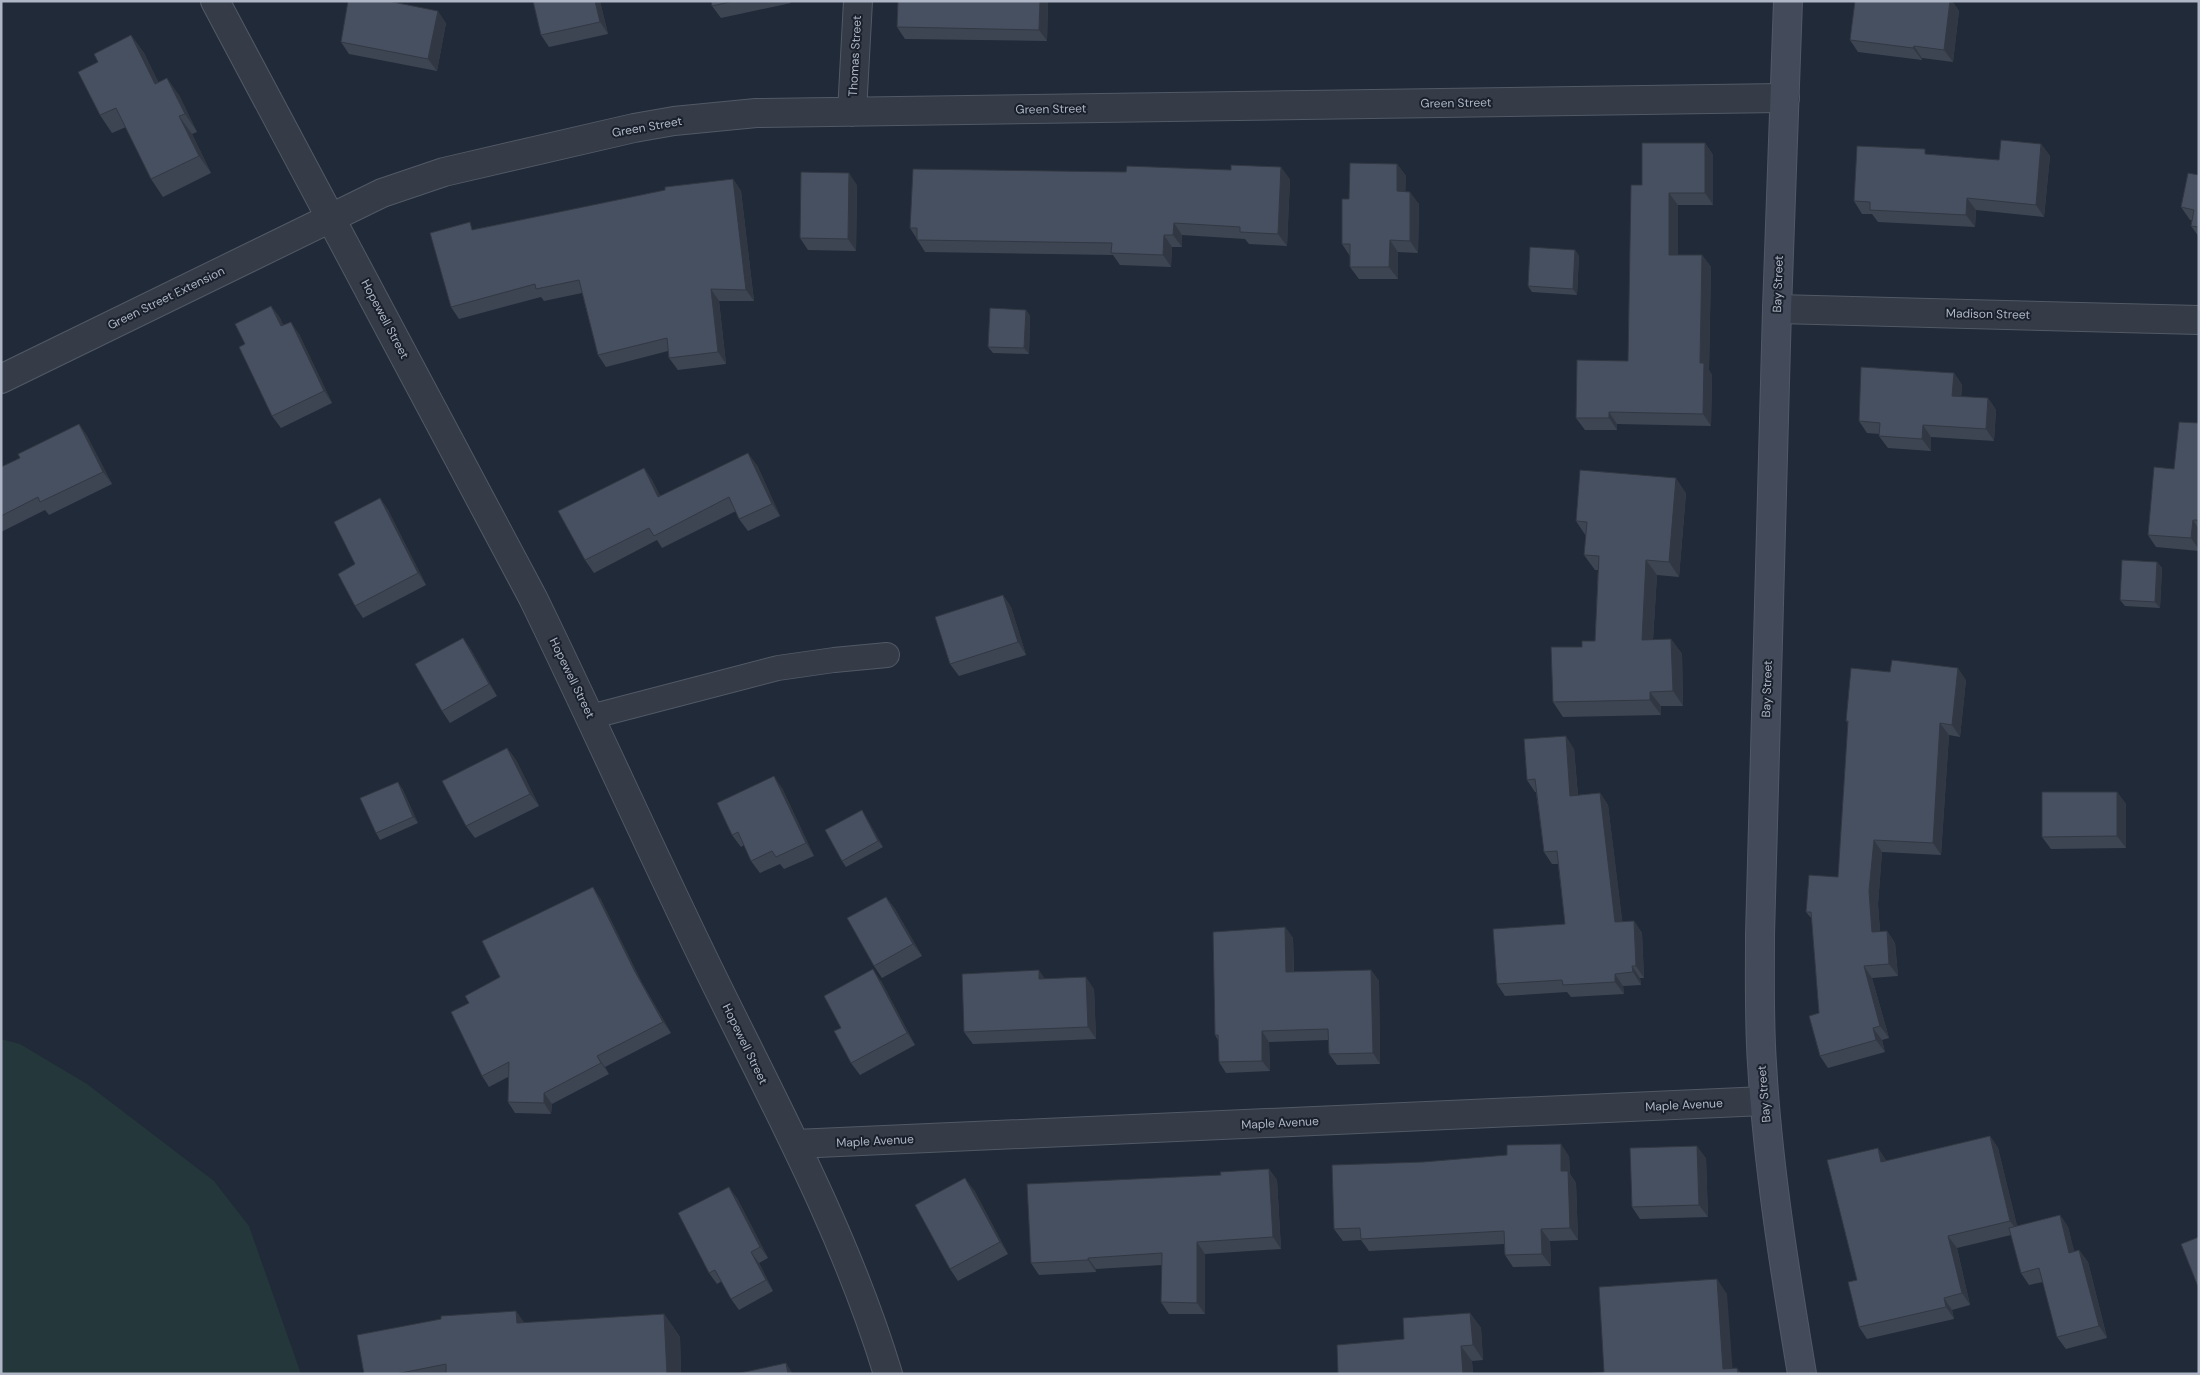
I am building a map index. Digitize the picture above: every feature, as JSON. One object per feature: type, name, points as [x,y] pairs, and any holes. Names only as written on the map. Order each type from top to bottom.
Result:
[{"type":"main road","name":"Bay Street","points":[[1788,1],[1777,309],[1760,935],[1760,1037],[1764,1101],[1780,1231],[1802,1374]]},
{"type":"street","name":"Hopewell Street","points":[[215,1],[332,217],[533,598],[671,892],[795,1144],[848,1260],[888,1374]]},
{"type":"street","name":"Thomas Street","points":[[852,112],[858,1]]},
{"type":"street","name":"Green Street","points":[[332,217],[382,193],[444,172],[634,128],[756,113],[1785,98]]},
{"type":"street","name":"Green Street Extension","points":[[1,379],[332,217]]},
{"type":"street","name":"Madison Street","points":[[1777,309],[2199,320]]},
{"type":"street","name":"Maple Avenue","points":[[795,1144],[1764,1101]]},
{"type":"lane","points":[[590,717],[778,668],[887,655]]},
{"type":"shaded area","points":[[1,1039],[20,1044],[87,1084],[214,1181],[249,1226],[301,1374],[1,1374]]},
{"type":"building","points":[[348,1],[388,1],[438,11],[428,59],[341,42]]},
{"type":"building","points":[[533,1],[595,1],[600,22],[541,35]]},
{"type":"building","points":[[711,1],[734,1],[712,6]]},
{"type":"building","points":[[898,1],[1040,1],[1039,30],[897,27]]},
{"type":"building","points":[[1855,1],[1950,1],[1944,50],[1850,40]]},
{"type":"building","points":[[131,35],[155,84],[167,78],[185,114],[179,116],[199,156],[151,179],[116,108],[100,115],[78,72],[98,62],[94,54]]},
{"type":"building","points":[[2001,140],[2041,144],[2036,205],[1967,198],[1966,215],[1870,210],[1870,202],[1854,201],[1857,146],[1925,149],[1925,154],[1999,160]]},
{"type":"building","points":[[1642,143],[1705,143],[1705,193],[1669,193],[1669,255],[1702,255],[1700,363],[1704,363],[1703,414],[1609,412],[1609,418],[1576,418],[1577,360],[1628,361],[1631,185],[1642,185]]},
{"type":"building","points":[[1350,163],[1397,164],[1397,191],[1410,192],[1410,241],[1390,240],[1389,267],[1350,267],[1350,244],[1342,244],[1342,199],[1349,199]]},
{"type":"building","points":[[1231,165],[1281,167],[1278,234],[1240,232],[1240,227],[1174,223],[1173,235],[1164,235],[1163,255],[1111,253],[1112,243],[917,240],[917,228],[910,228],[913,169],[1126,172],[1127,166],[1231,170]]},
{"type":"building","points":[[801,172],[849,173],[848,239],[800,238]]},
{"type":"building","points":[[2188,173],[2199,175],[2199,227],[2191,226],[2194,210],[2181,207]]},
{"type":"building","points":[[733,179],[746,290],[711,289],[718,352],[669,358],[667,338],[598,355],[579,280],[536,289],[535,284],[451,307],[430,233],[470,222],[472,230],[665,190],[665,187]]},
{"type":"building","points":[[1530,247],[1575,250],[1573,289],[1528,286]]},
{"type":"building","points":[[271,306],[281,326],[291,322],[324,391],[272,416],[239,347],[245,344],[235,324]]},
{"type":"building","points":[[990,308],[1026,310],[1024,348],[988,347]]},
{"type":"building","points":[[1861,367],[1954,373],[1952,396],[1988,398],[1986,429],[1923,425],[1922,439],[1879,436],[1880,423],[1859,421]]},
{"type":"building","points":[[2179,422],[2199,423],[2199,520],[2193,520],[2191,538],[2148,535],[2154,467],[2174,469]]},
{"type":"building","points":[[79,424],[103,472],[40,502],[38,497],[1,516],[1,467],[20,458],[18,454]]},
{"type":"building","points":[[748,453],[772,504],[739,519],[729,497],[654,536],[649,528],[585,560],[558,511],[644,468],[658,497]]},
{"type":"building","points":[[1580,470],[1676,478],[1669,562],[1646,560],[1642,640],[1671,639],[1673,691],[1650,692],[1650,700],[1553,702],[1551,647],[1582,647],[1582,641],[1595,641],[1599,556],[1584,555],[1587,522],[1576,521]]},
{"type":"building","points":[[380,498],[418,573],[355,606],[338,574],[355,564],[334,522]]},
{"type":"building","points":[[2122,560],[2157,562],[2155,602],[2120,600]]},
{"type":"building","points":[[1003,595],[1018,642],[950,664],[935,617]]},
{"type":"building","points":[[463,638],[489,684],[442,711],[415,664]]},
{"type":"building","points":[[1892,660],[1958,668],[1952,725],[1940,723],[1933,843],[1874,840],[1869,891],[1872,932],[1887,931],[1889,964],[1864,966],[1880,1026],[1873,1028],[1876,1040],[1820,1056],[1809,1016],[1819,1013],[1811,912],[1806,912],[1809,875],[1838,877],[1848,721],[1846,721],[1851,668],[1890,672]]},
{"type":"building","points":[[1566,736],[1570,796],[1600,793],[1615,922],[1634,921],[1636,966],[1632,966],[1633,972],[1615,974],[1615,982],[1563,985],[1562,980],[1497,984],[1493,929],[1565,924],[1557,851],[1544,852],[1535,779],[1527,780],[1524,739]]},
{"type":"building","points":[[507,748],[530,794],[466,826],[442,781]]},
{"type":"building","points":[[774,776],[806,843],[776,857],[772,851],[751,861],[738,832],[732,835],[717,803]]},
{"type":"building","points":[[398,782],[413,817],[376,833],[360,798]]},
{"type":"building","points":[[2042,792],[2117,792],[2117,836],[2042,837]]},
{"type":"building","points":[[862,810],[878,841],[842,861],[825,830]]},
{"type":"building","points":[[593,887],[634,970],[663,1022],[597,1056],[601,1063],[544,1093],[544,1103],[508,1102],[509,1062],[482,1076],[451,1012],[469,1003],[465,996],[500,977],[482,941]]},
{"type":"building","points":[[886,897],[913,944],[874,966],[847,918]]},
{"type":"building","points":[[1285,927],[1286,972],[1371,970],[1373,1053],[1329,1054],[1328,1029],[1262,1031],[1262,1061],[1219,1062],[1218,1035],[1215,1035],[1213,932]]},
{"type":"building","points":[[873,969],[907,1033],[851,1063],[834,1031],[841,1028],[824,996]]},
{"type":"building","points":[[1039,970],[1039,979],[1086,977],[1088,1027],[964,1032],[962,974]]},
{"type":"building","points":[[1990,1136],[2010,1221],[1948,1236],[1962,1293],[1944,1298],[1946,1307],[1859,1327],[1848,1282],[1857,1280],[1827,1160],[1878,1148],[1881,1162]]},
{"type":"building","points":[[1561,1144],[1561,1171],[1568,1171],[1570,1228],[1541,1229],[1542,1254],[1505,1255],[1504,1231],[1361,1239],[1360,1228],[1334,1229],[1332,1165],[1423,1162],[1507,1155],[1507,1145]]},
{"type":"building","points":[[1697,1146],[1699,1205],[1632,1207],[1630,1148]]},
{"type":"building","points":[[1269,1169],[1273,1237],[1197,1242],[1197,1303],[1161,1302],[1162,1253],[1031,1263],[1027,1184],[1221,1175],[1220,1172]]},
{"type":"building","points":[[965,1178],[1000,1242],[950,1269],[915,1205]]},
{"type":"building","points":[[729,1187],[760,1247],[751,1252],[766,1280],[731,1299],[715,1270],[709,1273],[678,1213]]},
{"type":"building","points":[[2060,1215],[2069,1253],[2079,1250],[2099,1326],[2057,1337],[2039,1268],[2021,1273],[2009,1228]]},
{"type":"building","points":[[2199,1237],[2199,1289],[2181,1244]]},
{"type":"building","points":[[1717,1279],[1723,1369],[1737,1368],[1738,1374],[1583,1374],[1604,1372],[1599,1287]]},
{"type":"building","points":[[516,1311],[517,1323],[664,1314],[667,1374],[446,1374],[446,1364],[396,1374],[364,1374],[357,1335],[441,1319],[441,1316]]},
{"type":"building","points":[[1470,1313],[1473,1345],[1461,1346],[1463,1374],[1338,1374],[1337,1345],[1404,1339],[1403,1318]]},
{"type":"building","points":[[786,1363],[788,1374],[736,1374]]}]
